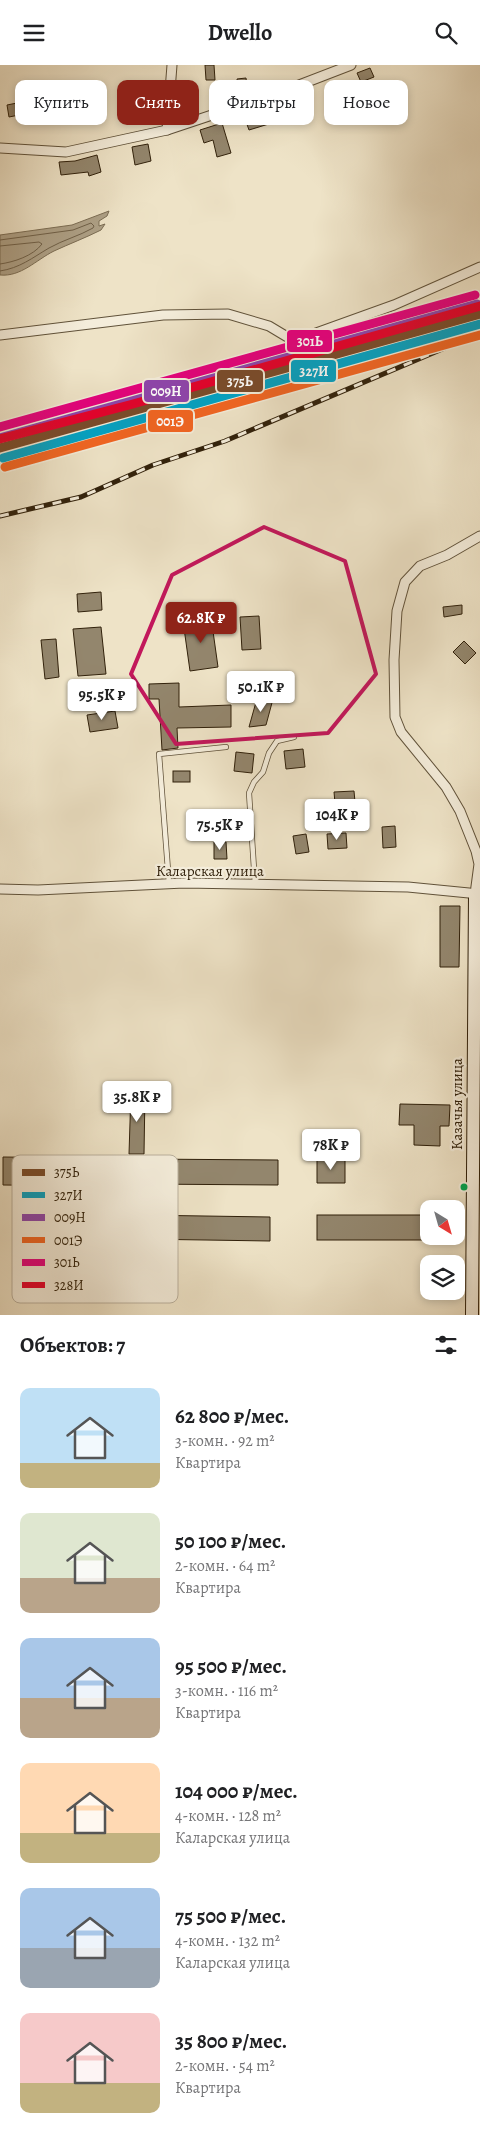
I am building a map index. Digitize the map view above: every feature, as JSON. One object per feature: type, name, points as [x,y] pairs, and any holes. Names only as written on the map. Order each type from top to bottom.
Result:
[{"type":"street","points":[[167,130],[172,65]]},
{"type":"street","points":[[0,148],[66,152],[167,130],[350,65]]},
{"type":"street","points":[[0,335],[163,315],[228,314],[269,326],[294,341],[394,305],[480,267]]},
{"type":"street","points":[[478,892],[479,864],[470,833],[446,787],[402,732],[395,717],[394,677],[397,611],[405,582],[420,566],[447,555],[480,536]]},
{"type":"street","name":"Каларская улица","points":[[0,889],[38,890],[169,883],[408,887],[478,892]]},
{"type":"street","name":"Казачья улица","points":[[472,1315],[477,1165],[478,892]]},
{"type":"lane","points":[[255,884],[250,793],[254,782],[263,772],[269,753],[277,741],[294,737]]},
{"type":"lane","points":[[169,883],[159,753],[226,747]]},
{"type":"highlighted area","points":[[264,527],[345,561],[376,674],[328,733],[176,744],[131,674],[172,575]]},
{"type":"water","points":[[109,211],[107,216],[99,221],[99,226],[105,224],[101,230],[54,251],[22,271],[0,275],[0,235],[72,225]]},
{"type":"building","points":[[205,65],[214,65],[215,80],[206,80]]},
{"type":"building","points":[[370,68],[374,77],[360,80],[357,73]]},
{"type":"building","points":[[15,103],[15,116],[9,117],[7,105]]},
{"type":"building","points":[[223,125],[231,153],[217,157],[213,140],[204,143],[200,130]]},
{"type":"building","points":[[247,125],[265,125],[249,130]]},
{"type":"building","points":[[148,144],[151,161],[135,165],[132,147]]},
{"type":"building","points":[[97,155],[101,172],[89,176],[88,172],[61,175],[59,162],[75,161]]},
{"type":"building","points":[[101,592],[102,610],[78,612],[77,594]]},
{"type":"building","points":[[462,605],[462,614],[444,617],[443,607]]},
{"type":"building","points":[[259,616],[261,649],[242,650],[240,617]]},
{"type":"building","points":[[211,617],[218,667],[190,671],[183,621]]},
{"type":"building","points":[[101,627],[106,674],[78,676],[73,629]]},
{"type":"building","points":[[56,639],[59,677],[45,679],[41,640]]},
{"type":"building","points":[[464,641],[476,653],[465,664],[453,652]]},
{"type":"building","points":[[179,683],[179,707],[231,705],[231,727],[177,728],[178,748],[162,750],[159,699],[149,699],[149,684]]},
{"type":"building","points":[[273,699],[266,725],[249,727],[256,702]]},
{"type":"building","points":[[115,711],[118,728],[90,732],[87,715]]},
{"type":"building","points":[[303,749],[305,767],[286,769],[284,751]]},
{"type":"building","points":[[236,752],[254,754],[252,773],[234,771]]},
{"type":"building","points":[[173,771],[190,771],[190,782],[173,782]]},
{"type":"building","points":[[354,791],[355,802],[335,803],[334,792]]},
{"type":"building","points":[[395,826],[396,847],[383,848],[382,827]]},
{"type":"building","points":[[346,833],[347,848],[328,849],[327,834]]},
{"type":"building","points":[[306,834],[309,852],[296,854],[293,836]]},
{"type":"building","points":[[214,842],[226,842],[227,859],[214,859]]},
{"type":"building","points":[[440,906],[460,906],[459,967],[440,967]]},
{"type":"building","points":[[131,1091],[145,1092],[144,1154],[129,1154]]},
{"type":"building","points":[[400,1104],[450,1105],[449,1126],[440,1126],[440,1146],[414,1145],[414,1125],[399,1125]]},
{"type":"building","points":[[3,1157],[12,1157],[12,1185],[3,1185]]},
{"type":"building","points":[[178,1159],[278,1160],[278,1185],[178,1184]]},
{"type":"building","points":[[345,1159],[345,1183],[317,1183],[317,1160]]},
{"type":"building","points":[[317,1215],[420,1215],[420,1240],[317,1240]]},
{"type":"building","points":[[178,1216],[270,1217],[270,1241],[178,1240]]},
{"type":"railway","points":[[0,516],[81,497],[153,465],[225,441],[480,333]]},
{"type":"transit line","name":"301Ь","points":[[0,427],[475,295]]},
{"type":"transit line","name":"009Н","points":[[0,438],[477,304]]},
{"type":"transit line","name":"328И","points":[[0,439],[133,404],[480,306]]},
{"type":"transit line","name":"375Ь","points":[[0,448],[480,314]]},
{"type":"transit line","name":"327И","points":[[3,458],[480,324]]},
{"type":"transit line","name":"001Э","points":[[5,467],[480,335]]}]
